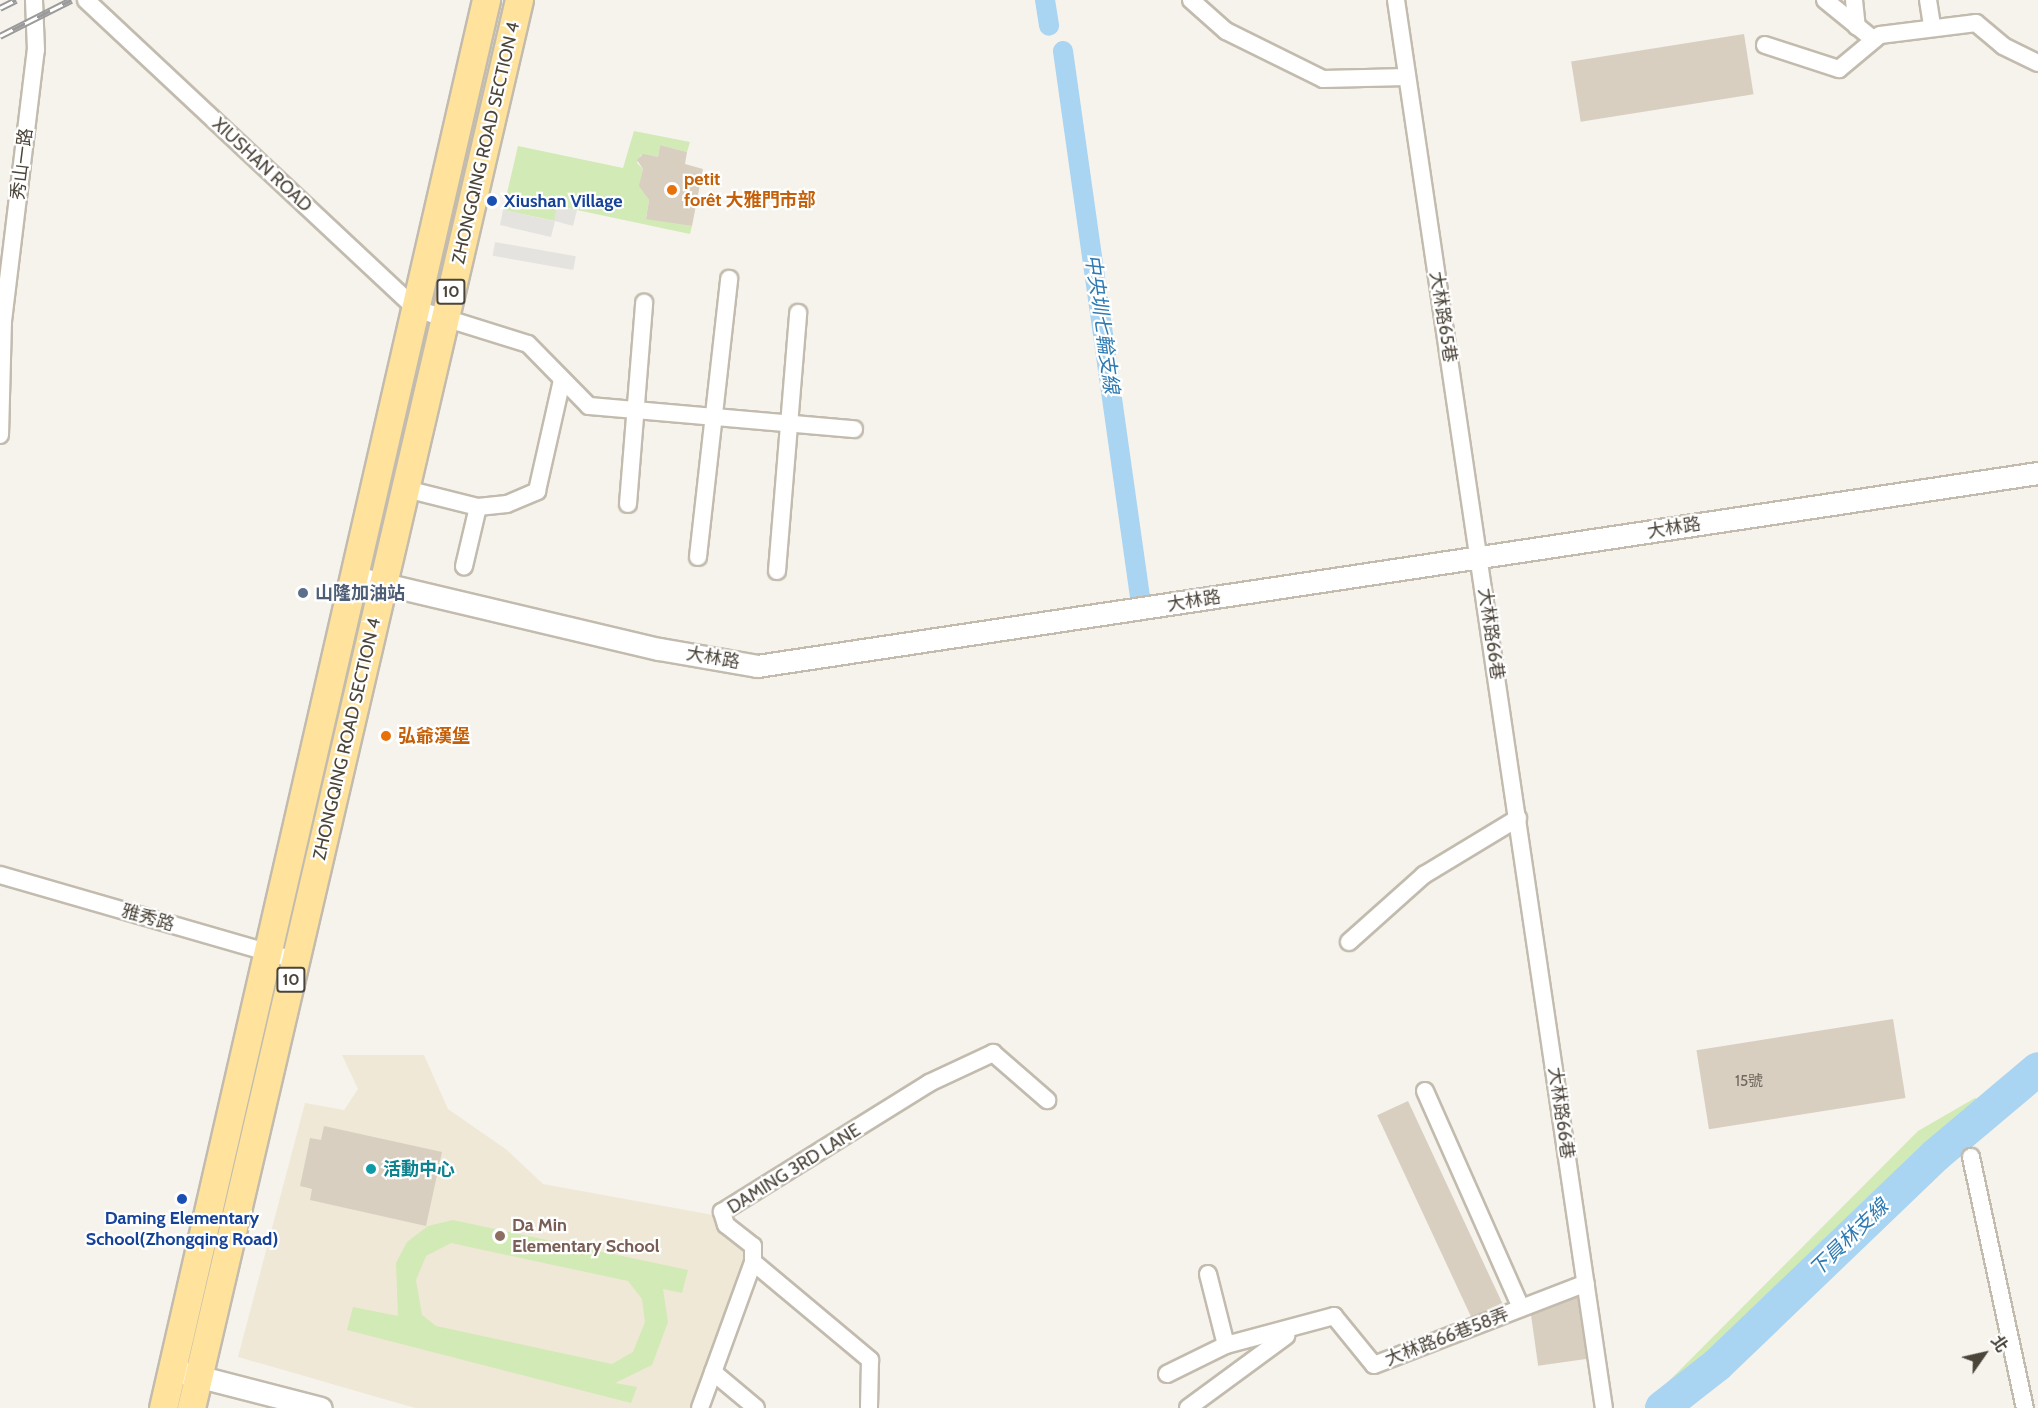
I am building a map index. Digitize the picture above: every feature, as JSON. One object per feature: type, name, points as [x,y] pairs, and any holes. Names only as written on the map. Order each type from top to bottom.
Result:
[{"type":"main road","name":"ZHONGQING ROAD SECTION 4","points":[[163,1408],[486,0]]},
{"type":"main road","name":"ZHONGQING ROAD SECTION 4","points":[[191,1408],[519,0]]},
{"type":"street","name":"秀山一路","points":[[0,435],[3,321],[36,50],[34,0]]},
{"type":"street","name":"XIUSHAN ROAD","points":[[86,0],[416,309],[528,344],[589,406],[854,429]]},
{"type":"street","points":[[1191,0],[1226,31],[1323,79],[1407,77]]},
{"type":"street","name":"大林路65巷","points":[[1396,0],[1479,557]]},
{"type":"street","points":[[1825,0],[1874,40]]},
{"type":"street","points":[[1854,0],[1857,27]]},
{"type":"street","points":[[1928,0],[1932,26]]},
{"type":"street","points":[[1765,45],[1839,69],[1874,40],[1932,26],[1976,23],[2002,46],[2038,63]]},
{"type":"street","points":[[698,557],[729,279]]},
{"type":"street","points":[[628,504],[644,303]]},
{"type":"street","points":[[777,571],[798,313]]},
{"type":"street","points":[[406,489],[478,507],[507,504],[537,490],[562,380]]},
{"type":"street","name":"大林路","points":[[354,577],[659,649],[757,666],[2038,473]]},
{"type":"street","points":[[464,566],[478,507]]},
{"type":"street","name":"大林路66巷","points":[[1479,557],[1604,1408]]},
{"type":"street","points":[[1349,942],[1424,875],[1518,818]]},
{"type":"street","name":"雅秀路","points":[[0,875],[295,960]]},
{"type":"street","name":"DAMING 3RD LANE","points":[[753,1262],[753,1246],[726,1225],[722,1212],[929,1083],[993,1053],[1047,1100]]},
{"type":"street","name":"大林路66巷58弄","points":[[1425,1091],[1521,1308]]},
{"type":"street","points":[[1971,1157],[2025,1408]]},
{"type":"street","points":[[700,1408],[753,1262],[870,1360],[869,1408]]},
{"type":"street","points":[[1208,1274],[1226,1345]]},
{"type":"street","name":"大林路66巷58弄","points":[[1167,1374],[1226,1345],[1293,1331],[1334,1316],[1374,1365],[1586,1283]]},
{"type":"street","name":"大林路66巷58弄","points":[[1188,1408],[1293,1331]]},
{"type":"street","points":[[172,1369],[321,1408]]},
{"type":"street","points":[[713,1372],[756,1408]]},
{"type":"shaded area","points":[[557,206],[577,210],[573,226],[555,221],[551,237],[500,225],[503,210],[554,221]]},
{"type":"shaded area","points":[[495,242],[576,256],[573,270],[493,256]]},
{"type":"shaded area","name":"Da Min Elementary School","points":[[342,1055],[424,1055],[448,1109],[507,1150],[543,1184],[713,1215],[747,1256],[693,1408],[415,1408],[238,1357],[305,1103],[344,1110],[358,1089]]},
{"type":"green space","points":[[634,131],[690,142],[687,152],[660,145],[658,157],[641,155],[637,163],[643,169],[640,186],[649,200],[646,218],[692,226],[690,234],[558,206],[555,221],[503,210],[518,146],[623,168]]},
{"type":"green space","points":[[1975,1098],[1983,1102],[1757,1319],[1642,1408],[1918,1131]]},
{"type":"green space","points":[[453,1220],[688,1270],[682,1293],[663,1289],[668,1322],[652,1365],[615,1383],[637,1387],[631,1403],[347,1330],[353,1307],[398,1316],[396,1263],[407,1242],[428,1226]],"holes":[[[451,1243],[628,1281],[642,1299],[645,1322],[633,1352],[612,1364],[436,1326],[422,1315],[416,1280],[426,1256]]]},
{"type":"building","points":[[1744,34],[1754,94],[1581,122],[1571,61]]},
{"type":"building","points":[[660,145],[687,152],[685,164],[703,169],[692,226],[646,219],[649,200],[639,186],[643,169],[637,160],[643,154],[658,157]]},
{"type":"building","points":[[1893,1019],[1906,1098],[1709,1129],[1696,1050]]},
{"type":"building","points":[[1408,1101],[1502,1303],[1471,1317],[1377,1115]]},
{"type":"building","name":"活動中心","points":[[324,1126],[442,1152],[426,1226],[310,1200],[312,1189],[300,1186],[310,1138],[321,1140]]},
{"type":"building","points":[[1581,1297],[1590,1358],[1538,1366],[1530,1304]]},
{"type":"waterway","points":[[1045,0],[1049,26]]},
{"type":"waterway","name":"中央圳七輪支線","points":[[1063,51],[1140,597]]},
{"type":"waterway","name":"下員林支線","points":[[1662,1408],[1717,1365],[1936,1155],[2038,1069]]},
{"type":"railway","points":[[0,8],[16,0]]},
{"type":"railway","points":[[0,36],[71,0]]},
{"type":"place","name":"petit forêt 大雅門市部","points":[[672,190]]},
{"type":"place","name":"Xiushan Village","points":[[492,201]]},
{"type":"place","name":"山隆加油站","points":[[303,593]]},
{"type":"place","name":"弘爺漢堡","points":[[386,736]]},
{"type":"place","name":"活動中心","points":[[371,1169]]},
{"type":"place","name":"Daming Elementary School(Zhongqing Road)","points":[[182,1199]]},
{"type":"place","name":"Da Min Elementary School","points":[[500,1236]]}]
